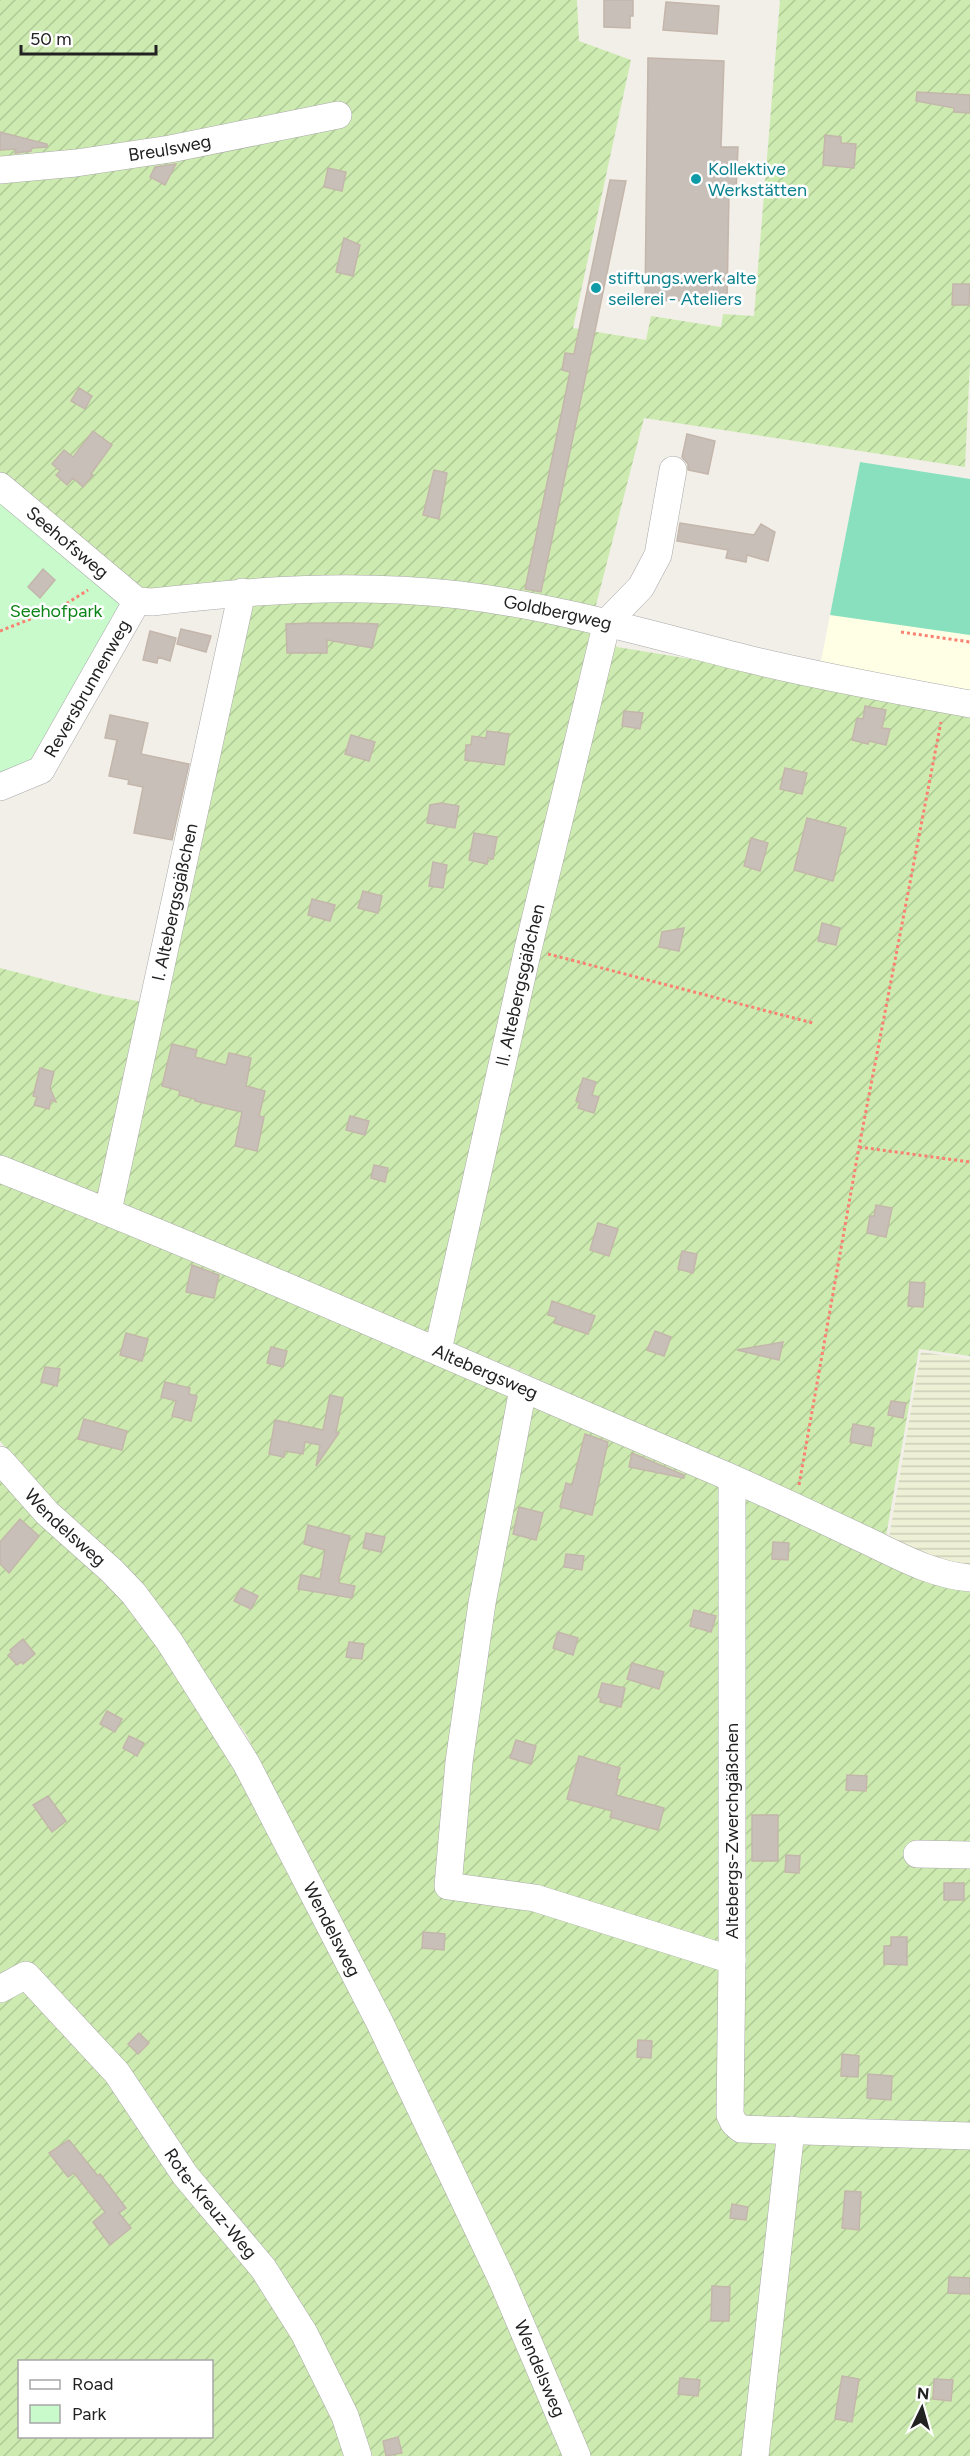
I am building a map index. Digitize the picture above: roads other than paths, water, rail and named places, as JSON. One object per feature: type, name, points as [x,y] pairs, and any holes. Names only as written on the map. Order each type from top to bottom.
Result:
[{"type":"street","name":"Breulsweg","points":[[0,170],[76,163],[170,149],[338,115]]},
{"type":"street","points":[[608,622],[641,587],[658,555],[673,470]]},
{"type":"street","name":"Seehofsweg","points":[[0,486],[137,601]]},
{"type":"street","name":"Goldbergweg","points":[[137,601],[152,602],[303,588],[394,589],[460,595],[523,604],[608,622],[750,659],[958,701]]},
{"type":"street","name":"I. Altebergsgäßchen","points":[[108,1211],[242,592]]},
{"type":"street","name":"Reversbrunnenweg","points":[[0,787],[41,770],[137,601]]},
{"type":"street","name":"II. Altebergsgäßchen","points":[[438,1350],[528,949],[608,622]]},
{"type":"street","name":"Altebergsweg","points":[[0,1168],[438,1350],[795,1507],[925,1568],[970,1578]]},
{"type":"street","points":[[523,1389],[482,1603],[459,1762],[448,1886],[535,1898],[732,1960]]},
{"type":"street","name":"Wendelsweg","points":[[0,1460],[47,1513],[135,1594],[169,1641],[246,1763],[385,2034],[502,2280],[577,2456]]},
{"type":"street","name":"Altebergs-Zwerchgäßchen","points":[[732,1479],[730,2115],[741,2129],[791,2130]]},
{"type":"street","points":[[917,1854],[970,1855]]},
{"type":"street","name":"Rote-Kreuz-Weg","points":[[0,1989],[27,1975],[117,2073],[184,2175],[263,2268],[309,2343],[345,2416],[358,2456]]},
{"type":"street","points":[[755,2456],[791,2130],[970,2136]]},
{"type":"place","name":"Kollektive Werkstätten","points":[[696,179]]},
{"type":"place","name":"stiftungs.werk alte seilerei - Ateliers","points":[[596,288]]},
{"type":"park label","name":"Seehofpark","points":[[56,611]]}]
